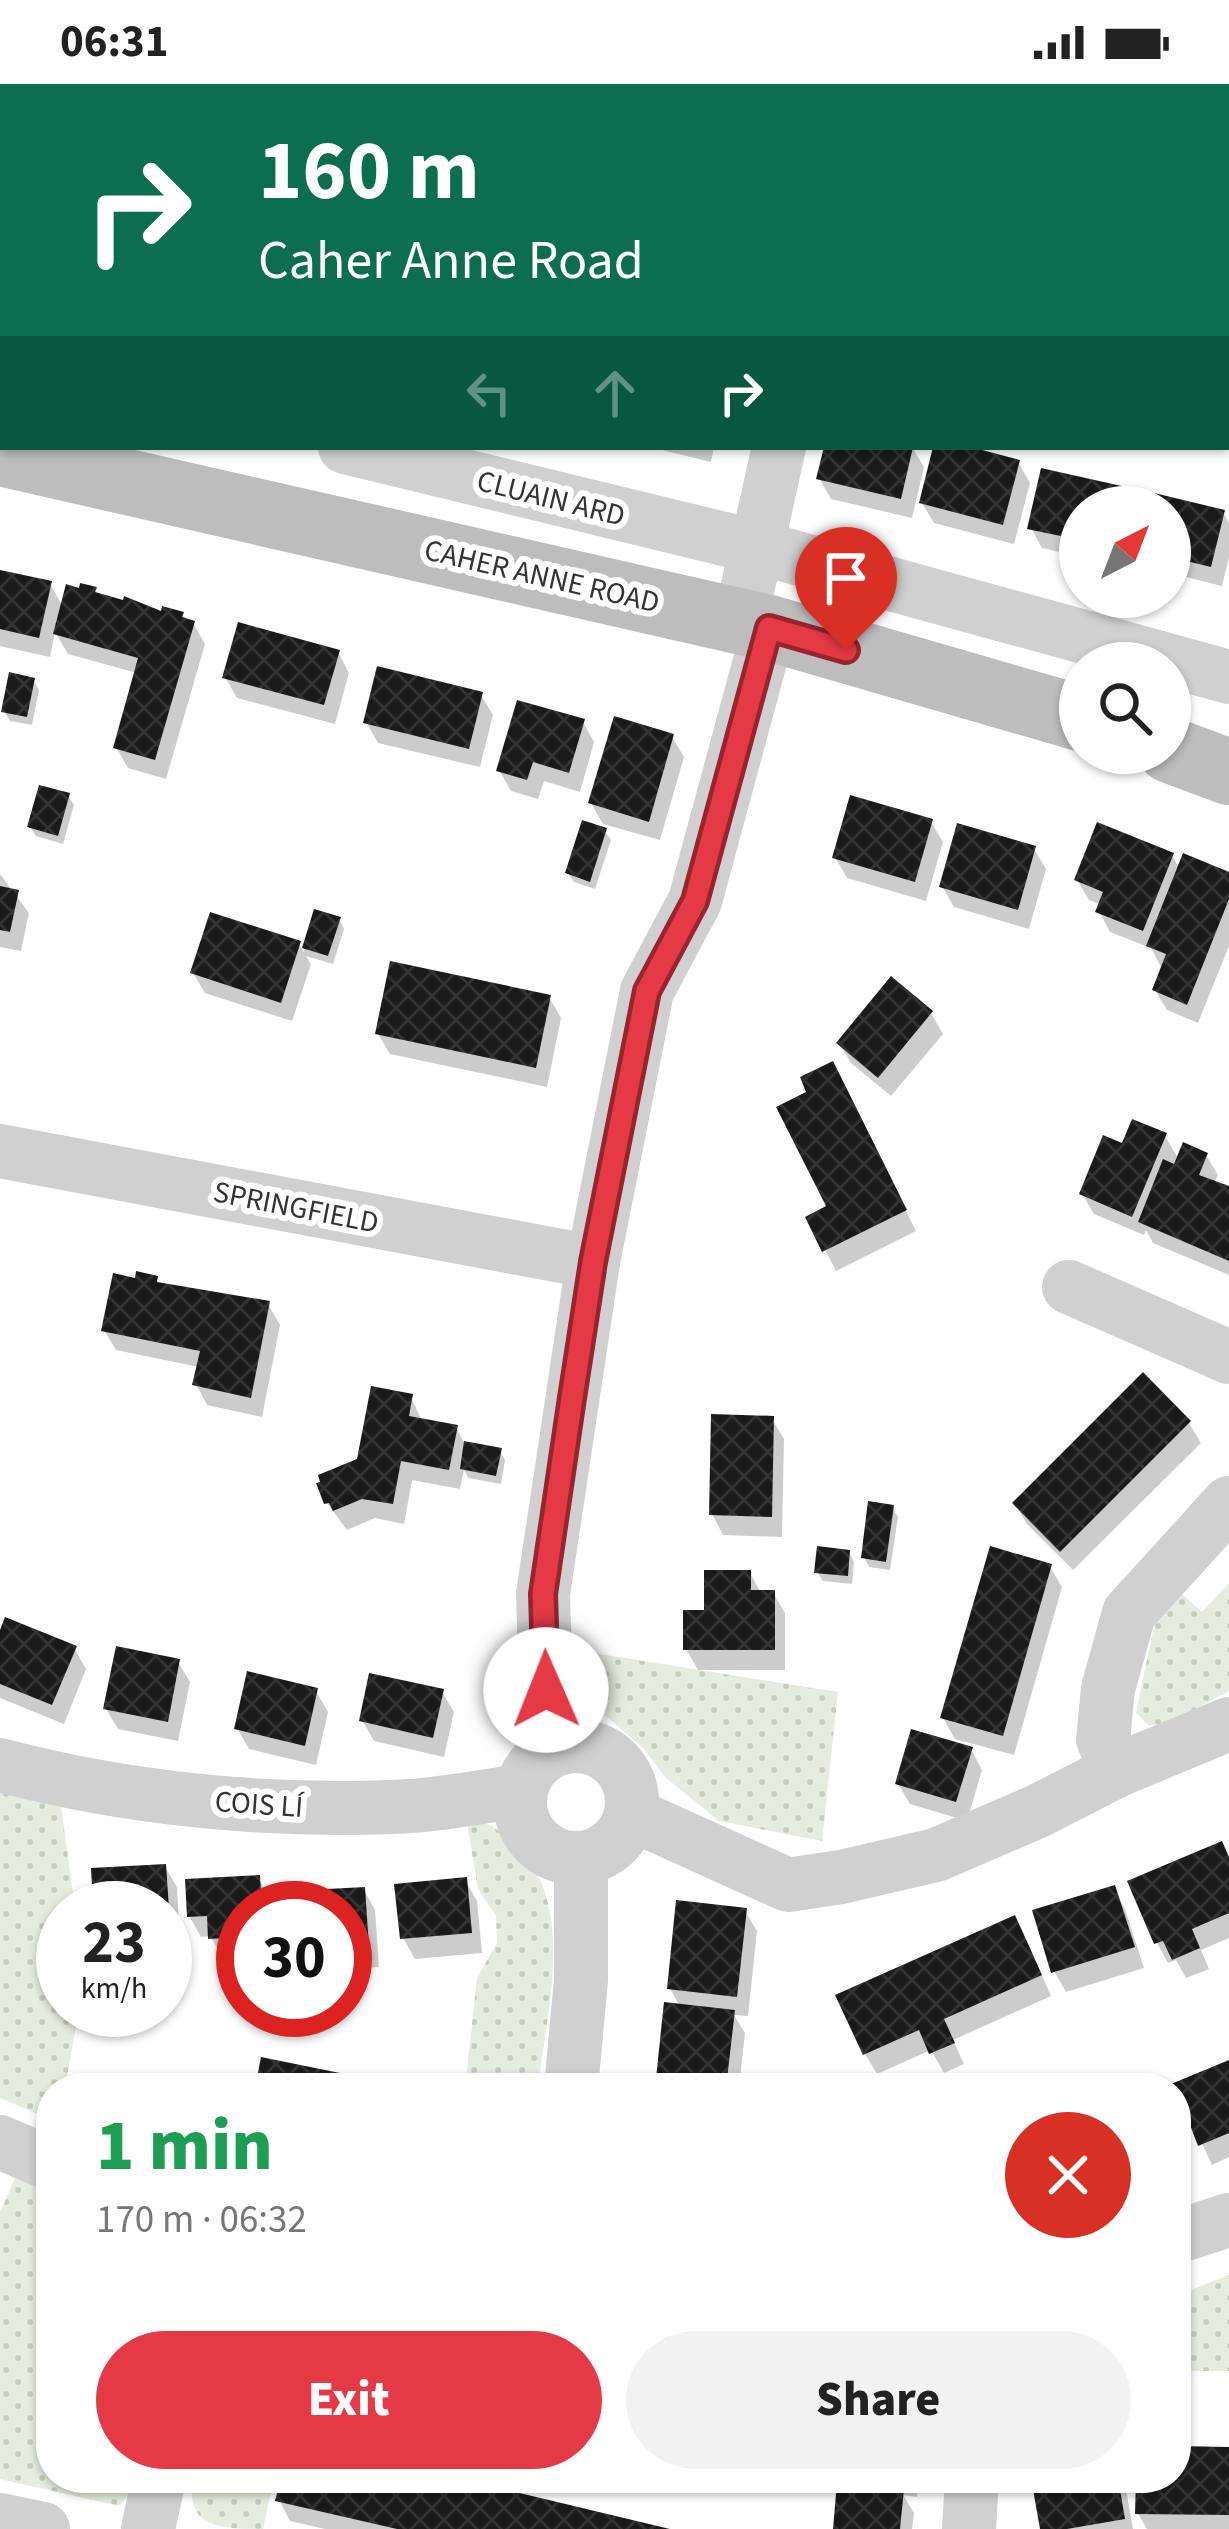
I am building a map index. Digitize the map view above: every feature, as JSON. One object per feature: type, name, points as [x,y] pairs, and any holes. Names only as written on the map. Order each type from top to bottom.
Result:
[{"type":"street","name":"CLUAIN ARD","points":[[357,450],[757,547],[1229,676]]},
{"type":"street","points":[[536,1771],[572,1745],[593,1748],[615,1761],[632,1797],[631,1814],[620,1838],[603,1852],[581,1858],[548,1851],[530,1834],[520,1811],[536,1771],[546,1690],[543,1594],[593,1262],[647,991],[695,901],[755,625],[757,547],[778,450]]},
{"type":"street","name":"CAHER ANNE ROAD","points":[[0,453],[755,625],[1059,712]]},
{"type":"street","points":[[1191,758],[1229,772]]},
{"type":"street","name":"SPRINGFIELD","points":[[0,1151],[593,1262]]},
{"type":"street","points":[[1069,1287],[1229,1357]]},
{"type":"street","points":[[1118,1770],[1103,1740],[1108,1689],[1129,1613],[1229,1503]]},
{"type":"street","points":[[631,1814],[788,1885],[936,1855],[1229,1724]]},
{"type":"street","name":"COIS LÍ","points":[[0,1765],[63,1782],[303,1808],[397,1807],[536,1771]]},
{"type":"street","points":[[572,2073],[581,1980],[581,1858]]},
{"type":"street","points":[[0,2141],[36,2157]]},
{"type":"street","points":[[1191,2232],[1229,2220]]},
{"type":"street","points":[[148,2529],[156,2493]]},
{"type":"street","points":[[968,2529],[971,2493]]},
{"type":"street","points":[[0,2520],[43,2529]]},
{"type":"shaded area","points":[[1229,1583],[1229,1691],[1173,1721],[1149,1726],[1136,1713],[1160,1597],[1175,1588],[1202,1612]]},
{"type":"shaded area","points":[[581,1651],[838,1692],[822,1841],[719,1821],[666,1778],[643,1748],[599,1710],[578,1671]]},
{"type":"shaded area","points":[[0,1790],[61,1805],[71,1881],[36,1881],[36,2037],[74,2037],[68,2073],[36,2073],[36,2114],[0,2098]]},
{"type":"shaded area","points":[[470,1820],[497,1829],[532,1865],[545,1893],[553,1957],[540,2073],[467,2073],[477,1978],[497,1943],[496,1916],[478,1889]]},
{"type":"shaded area","points":[[17,2174],[36,2185],[36,2487],[0,2479],[0,2212]]},
{"type":"shaded area","points":[[1229,2275],[1229,2371],[1191,2371],[1191,2290]]},
{"type":"shaded area","points":[[62,2493],[130,2493],[119,2506]]},
{"type":"shaded area","points":[[271,2493],[263,2529],[209,2523],[200,2517],[192,2495]]},
{"type":"building","points":[[823,450],[912,450],[901,499],[816,479]]},
{"type":"building","points":[[932,450],[982,450],[1020,460],[1003,525],[919,503]]},
{"type":"building","points":[[1041,468],[1122,486],[1059,486],[1059,536],[1027,529]]},
{"type":"building","points":[[1191,502],[1225,510],[1211,567],[1191,562]]},
{"type":"building","points":[[0,570],[52,581],[39,638],[0,629]]},
{"type":"building","points":[[80,583],[97,587],[95,592],[123,600],[124,596],[161,611],[162,606],[184,612],[182,617],[195,621],[155,760],[113,748],[138,658],[53,634],[66,584],[79,588]]},
{"type":"building","points":[[238,622],[340,650],[324,705],[222,678]]},
{"type":"building","points":[[377,666],[483,692],[469,749],[363,723]]},
{"type":"building","points":[[9,672],[35,678],[27,717],[1,712]]},
{"type":"building","points":[[517,700],[585,719],[569,773],[533,762],[527,780],[496,771]]},
{"type":"building","points":[[614,716],[674,734],[649,822],[588,803]]},
{"type":"building","points":[[39,785],[70,793],[58,836],[27,827]]},
{"type":"building","points":[[850,795],[933,819],[915,882],[832,858]]},
{"type":"building","points":[[582,820],[607,828],[590,882],[565,873]]},
{"type":"building","points":[[1097,822],[1174,853],[1143,931],[1095,912],[1103,892],[1074,880]]},
{"type":"building","points":[[957,823],[1036,846],[1018,910],[939,887]]},
{"type":"building","points":[[1183,853],[1229,872],[1229,899],[1187,1005],[1152,990],[1166,954],[1146,946]]},
{"type":"building","points":[[0,886],[19,890],[10,932],[0,930]]},
{"type":"building","points":[[314,909],[341,917],[328,956],[302,948]]},
{"type":"building","points":[[210,912],[301,941],[281,1003],[190,973]]},
{"type":"building","points":[[390,961],[551,995],[536,1068],[375,1034]]},
{"type":"building","points":[[891,976],[933,1011],[878,1078],[836,1043]]},
{"type":"building","points":[[833,1061],[907,1210],[822,1252],[805,1217],[826,1206],[776,1107],[806,1092],[800,1077]]},
{"type":"building","points":[[1132,1119],[1167,1133],[1132,1217],[1079,1194],[1103,1135],[1122,1143]]},
{"type":"building","points":[[1183,1142],[1208,1153],[1199,1175],[1229,1186],[1229,1261],[1138,1222],[1163,1159],[1174,1164]]},
{"type":"building","points":[[136,1271],[158,1276],[157,1282],[270,1301],[251,1398],[192,1385],[200,1351],[101,1331],[113,1273],[135,1278]]},
{"type":"building","points":[[1143,1372],[1191,1421],[1060,1552],[1012,1503]]},
{"type":"building","points":[[371,1386],[413,1394],[409,1416],[458,1425],[449,1470],[401,1461],[393,1504],[362,1499],[333,1511],[329,1503],[324,1504],[318,1475],[357,1459]]},
{"type":"building","points":[[711,1414],[774,1416],[772,1517],[709,1515]]},
{"type":"building","points":[[464,1441],[502,1448],[496,1476],[460,1469]]},
{"type":"building","points":[[868,1501],[894,1505],[886,1562],[861,1558]]},
{"type":"building","points":[[817,1546],[850,1550],[848,1576],[814,1573]]},
{"type":"building","points":[[990,1546],[1052,1564],[1003,1736],[940,1718]]},
{"type":"building","points":[[704,1570],[751,1570],[751,1590],[775,1590],[775,1650],[683,1650],[683,1610],[704,1610]]},
{"type":"building","points":[[5,1617],[77,1646],[52,1705],[0,1684],[0,1630]]},
{"type":"building","points":[[116,1646],[180,1659],[168,1722],[103,1709]]},
{"type":"building","points":[[247,1671],[318,1688],[305,1746],[234,1729]]},
{"type":"building","points":[[369,1673],[444,1689],[433,1738],[359,1721]]},
{"type":"building","points":[[911,1729],[973,1747],[956,1802],[895,1784]]},
{"type":"building","points":[[1222,1841],[1229,1857],[1229,1913],[1192,1929],[1200,1948],[1172,1960],[1163,1941],[1154,1944],[1127,1881]]},
{"type":"building","points":[[166,1864],[167,1881],[92,1881],[91,1868]]},
{"type":"building","points":[[260,1875],[260,1881],[216,1881],[216,1939],[208,1939],[207,1916],[192,1917],[192,1881],[185,1879]]},
{"type":"building","points":[[467,1877],[472,1933],[400,1939],[394,1884]]},
{"type":"building","points":[[1115,1885],[1135,1947],[1051,1973],[1032,1910]]},
{"type":"building","points":[[676,1900],[747,1908],[737,1997],[667,1989]]},
{"type":"building","points":[[1015,1915],[1042,1975],[944,2019],[955,2043],[929,2054],[919,2030],[863,2055],[835,1995]]},
{"type":"building","points":[[664,2002],[735,2010],[728,2073],[657,2073]]},
{"type":"building","points":[[261,2057],[340,2073],[258,2073]]},
{"type":"building","points":[[1229,2060],[1229,2133],[1198,2146],[1191,2128],[1191,2076]]},
{"type":"building","points":[[1191,2446],[1229,2447],[1229,2515],[1135,2514],[1136,2493],[1191,2493]]},
{"type":"building","points":[[277,2493],[520,2493],[670,2529],[397,2529],[275,2501]]},
{"type":"building","points":[[836,2493],[904,2493],[900,2529],[833,2529]]},
{"type":"building","points":[[1034,2493],[1121,2493],[1125,2519],[1040,2529]]},
{"type":"route","points":[[546,1690],[543,1594],[593,1262],[647,991],[695,901],[769,628],[846,650]]}]
